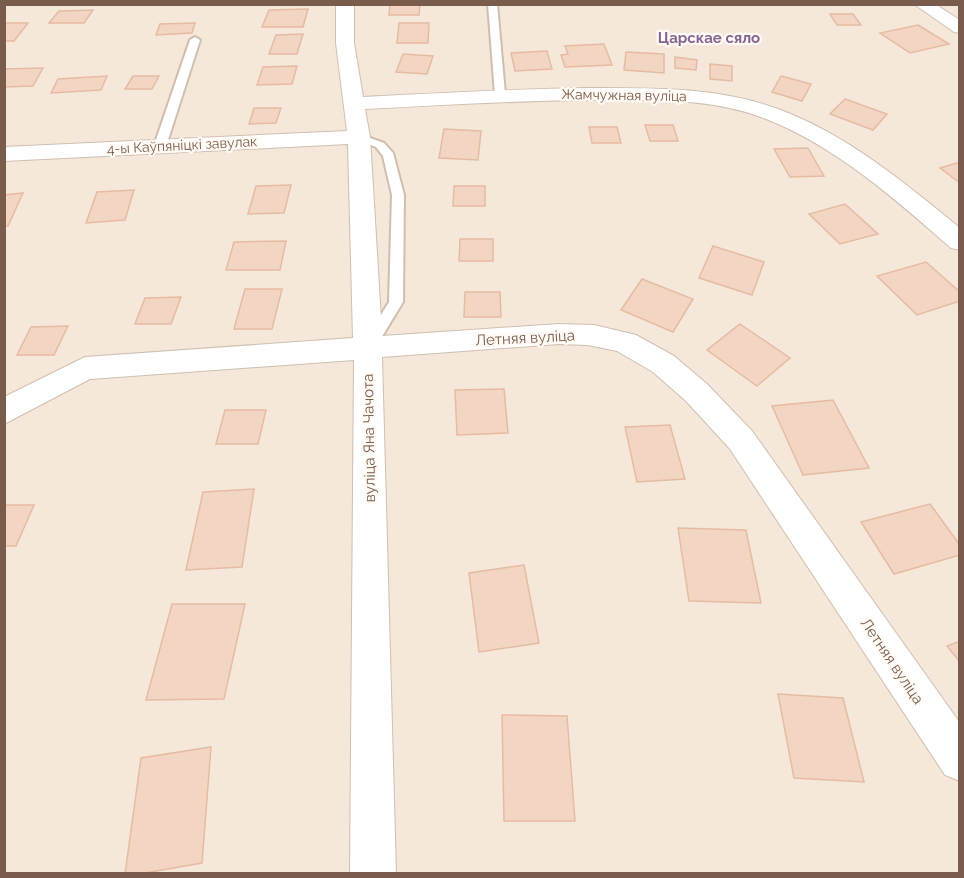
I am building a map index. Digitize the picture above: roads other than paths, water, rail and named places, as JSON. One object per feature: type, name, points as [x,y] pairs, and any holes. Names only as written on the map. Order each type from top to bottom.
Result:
[{"type":"street","name":"вуліца Яна Чачота","points":[[345,4],[345,44],[359,137],[368,348],[373,873]]},
{"type":"street","points":[[922,4],[960,27]]},
{"type":"street","name":"Жамчужная вуліца","points":[[353,104],[500,94],[680,94],[726,100],[773,114],[838,147],[931,217],[960,242]]},
{"type":"street","name":"4-ы Каўпяніцкі завулак","points":[[4,154],[359,137]]},
{"type":"street","name":"Летняя вуліца","points":[[4,412],[85,368],[559,334],[606,337],[649,352],[701,397],[741,440],[960,760]]},
{"type":"lane","points":[[492,4],[500,94]]},
{"type":"lane","points":[[160,146],[195,40]]},
{"type":"lane","points":[[359,137],[380,145],[389,155],[398,195],[396,302],[368,348]]},
{"type":"district","name":"Царскае сяло","points":[[709,38]]}]
